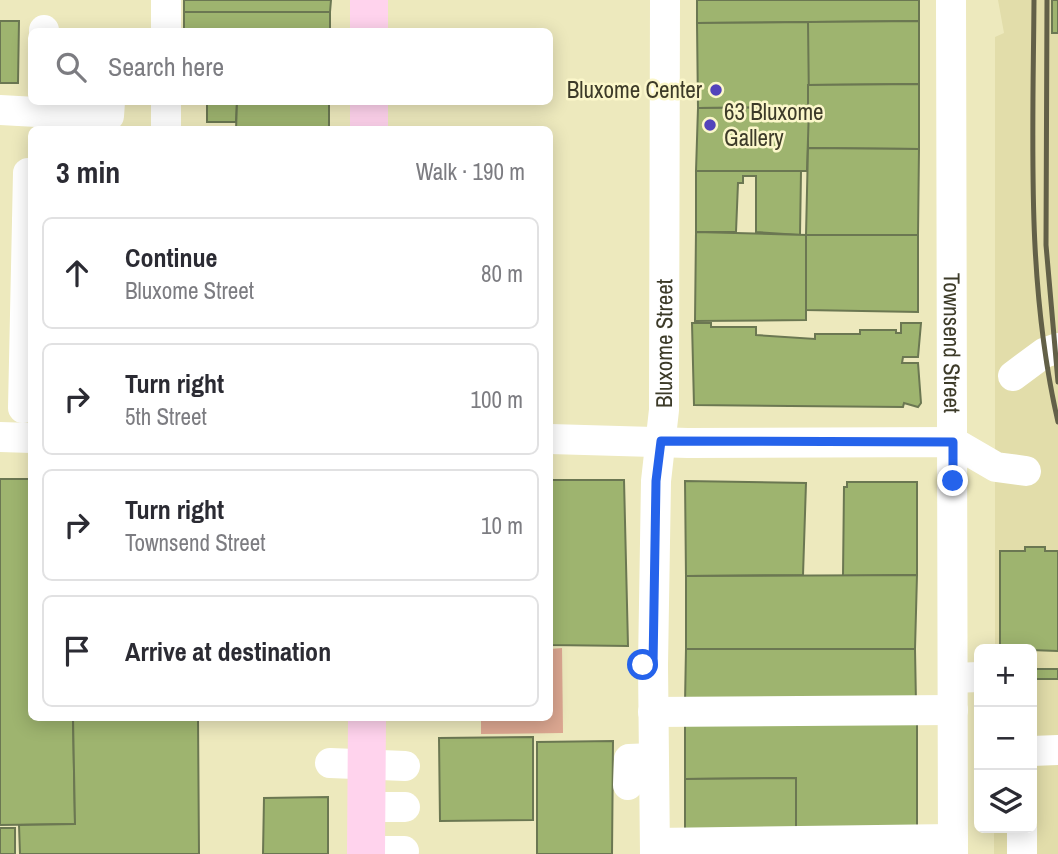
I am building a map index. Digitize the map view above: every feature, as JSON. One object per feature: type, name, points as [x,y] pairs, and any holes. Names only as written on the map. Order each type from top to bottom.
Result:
[{"type":"main road","points":[[369,0],[369,28]]},
{"type":"main road","points":[[369,105],[369,126]]},
{"type":"main road","points":[[365,721],[348,764],[366,807],[366,853]]},
{"type":"street","points":[[166,0],[166,28]]},
{"type":"street","name":"Bluxome Street","points":[[655,849],[653,712],[645,666],[656,481],[664,410],[665,0]]},
{"type":"street","name":"Townsend Street","points":[[951,0],[953,442],[966,677],[953,710],[953,847]]},
{"type":"street","points":[[0,110],[45,115],[109,116],[110,105]]},
{"type":"street","points":[[166,105],[166,126]]},
{"type":"street","points":[[23,408],[28,252]]},
{"type":"street","points":[[1013,376],[1036,358],[1058,348]]},
{"type":"street","points":[[0,438],[28,438]]},
{"type":"street","points":[[553,439],[953,442],[996,467],[1027,471]]},
{"type":"street","points":[[653,712],[953,710]]},
{"type":"street","points":[[1037,751],[1058,750]]},
{"type":"street","points":[[628,785],[629,759],[653,758]]},
{"type":"street","points":[[348,764],[405,766]]},
{"type":"street","points":[[366,807],[405,807]]},
{"type":"street","points":[[1022,833],[1022,854]]},
{"type":"street","points":[[655,849],[953,847]]},
{"type":"street","points":[[366,853],[404,851]]},
{"type":"shaded area","points":[[998,0],[1058,0],[1058,854],[994,854],[994,833],[1037,833],[1037,644],[995,644],[995,37],[1004,33]]},
{"type":"shaded area","points":[[562,648],[563,733],[481,734],[481,721],[553,721],[553,649]]},
{"type":"building","points":[[184,0],[331,0],[330,12],[184,12]]},
{"type":"building","points":[[697,0],[919,0],[919,21],[697,23]]},
{"type":"building","points":[[1052,0],[1058,0],[1058,33],[1052,33]]},
{"type":"building","points":[[184,12],[330,12],[330,28],[184,28]]},
{"type":"building","points":[[0,21],[19,21],[18,83],[0,83]]},
{"type":"building","points":[[919,21],[919,84],[808,85],[808,22]]},
{"type":"building","points":[[808,22],[809,107],[698,108],[697,23]]},
{"type":"building","points":[[919,84],[919,149],[808,148],[808,85]]},
{"type":"building","points":[[207,105],[237,105],[236,122],[207,122]]},
{"type":"building","points":[[237,105],[329,105],[329,126],[236,126]]},
{"type":"building","points":[[809,107],[807,171],[696,171],[698,108]]},
{"type":"building","points":[[808,148],[919,149],[918,235],[806,235]]},
{"type":"building","points":[[696,171],[801,171],[800,235],[756,232],[756,176],[743,176],[743,183],[738,183],[736,232],[696,232]]},
{"type":"building","points":[[696,232],[806,235],[806,320],[695,321]]},
{"type":"building","points":[[806,235],[918,235],[918,312],[806,310]]},
{"type":"building","points":[[692,323],[711,323],[711,327],[756,327],[756,335],[815,339],[815,334],[860,334],[860,330],[896,330],[896,333],[901,333],[901,323],[921,323],[918,357],[903,357],[902,363],[918,363],[921,403],[918,407],[904,403],[903,407],[694,405]]},
{"type":"building","points":[[0,479],[28,479],[28,721],[73,721],[75,824],[0,825]]},
{"type":"building","points":[[553,480],[624,480],[628,646],[553,645]]},
{"type":"building","points":[[685,481],[806,483],[803,575],[686,576]]},
{"type":"building","points":[[847,482],[917,482],[917,575],[843,576],[844,487],[847,487]]},
{"type":"building","points":[[1025,547],[1045,547],[1045,551],[1058,551],[1058,651],[1037,650],[1037,644],[1000,644],[1000,551],[1025,551]]},
{"type":"building","points":[[917,575],[915,649],[686,649],[686,576]]},
{"type":"building","points":[[686,649],[915,649],[916,704],[685,703]]},
{"type":"building","points":[[1037,669],[1058,669],[1058,679],[1037,679]]},
{"type":"building","points":[[73,721],[198,721],[199,854],[20,854],[19,825],[75,824]]},
{"type":"building","points":[[685,723],[917,723],[917,833],[796,832],[796,778],[685,779]]},
{"type":"building","points":[[533,737],[533,820],[440,821],[439,738]]},
{"type":"building","points":[[613,741],[612,854],[537,854],[537,742]]},
{"type":"building","points":[[796,778],[796,832],[685,833],[685,779]]},
{"type":"building","points":[[328,797],[328,854],[263,854],[264,798]]},
{"type":"building","points":[[0,828],[15,828],[15,854],[0,854]]},
{"type":"railway","points":[[1034,0],[1033,159],[1036,265],[1048,370],[1058,422]]},
{"type":"railway","points":[[1047,0],[1046,245],[1058,382]]},
{"type":"place","name":"Bluxome Center","points":[[716,90]]},
{"type":"place","name":"63 Bluxome Gallery","points":[[710,125]]},
{"type":"route","points":[[643,665],[653,666],[656,481],[661,441],[953,442],[953,481]]}]
